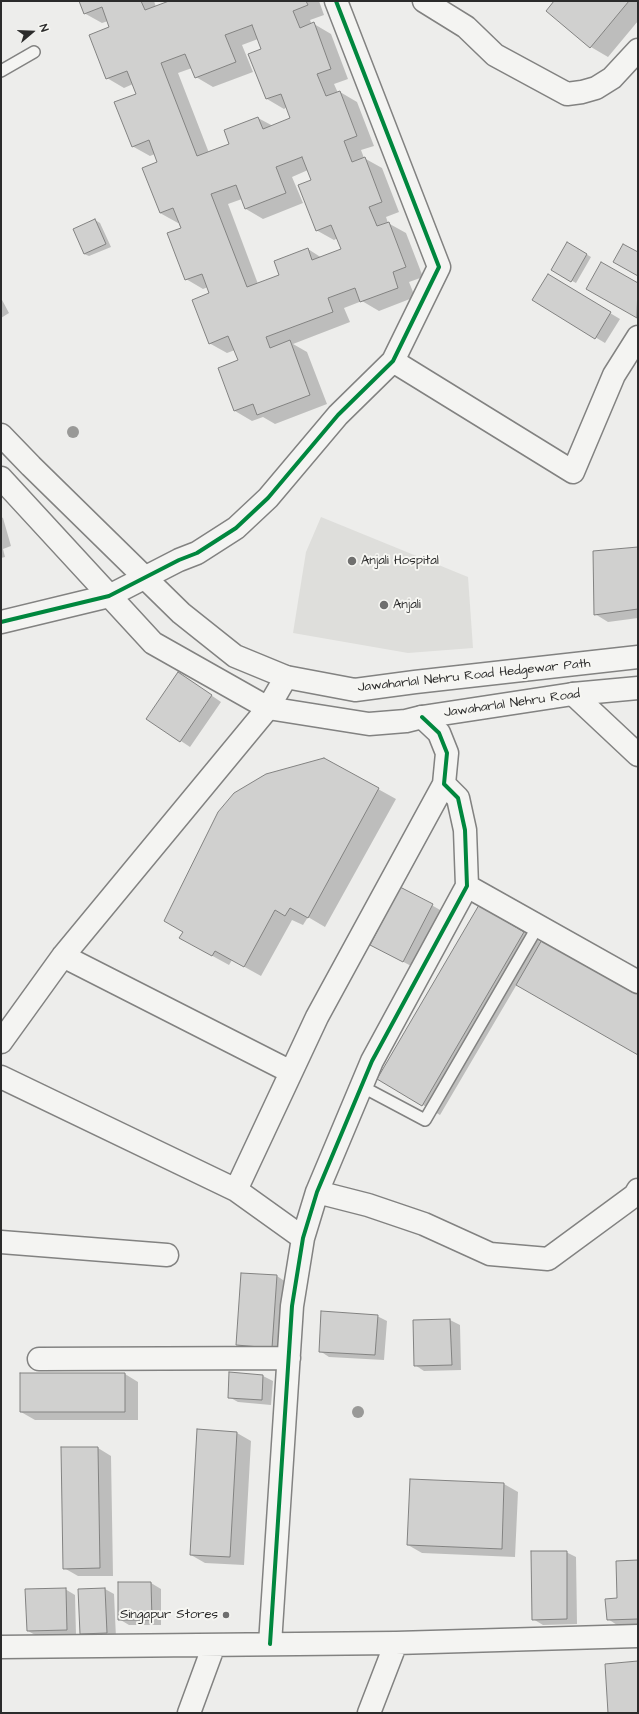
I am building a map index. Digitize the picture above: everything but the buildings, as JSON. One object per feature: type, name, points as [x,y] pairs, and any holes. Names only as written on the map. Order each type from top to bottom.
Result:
[{"type":"street","points":[[1,622],[109,596],[178,560],[197,553],[236,528],[268,498],[338,415],[393,361],[439,267],[336,1]]},
{"type":"street","points":[[424,1],[466,27],[495,55],[567,94],[596,88],[612,78],[638,50]]},
{"type":"street","points":[[393,361],[573,472],[614,375],[638,337]]},
{"type":"street","name":"Jawaharlal Nehru Road Hedgewar Path","points":[[1,435],[181,613],[235,656],[286,677],[355,690],[415,682],[638,658]]},
{"type":"street","points":[[1,478],[153,643],[268,708]]},
{"type":"street","points":[[1,1042],[63,956],[268,708],[286,677]]},
{"type":"street","name":"Jawaharlal Nehru Road","points":[[268,708],[369,724],[406,721],[422,717],[573,694],[638,688]]},
{"type":"street","points":[[573,694],[638,755]]},
{"type":"street","points":[[236,1190],[317,1017],[444,784],[447,753],[439,733],[422,717]]},
{"type":"street","points":[[270,1644],[292,1306],[303,1238],[316,1192],[372,1061],[467,886],[465,830],[458,798],[444,784]]},
{"type":"street","points":[[467,886],[638,982]]},
{"type":"street","points":[[63,956],[291,1072]]},
{"type":"street","points":[[1,1077],[236,1190],[303,1238]]},
{"type":"street","points":[[316,1192],[368,1205],[424,1224],[490,1254],[548,1259],[635,1195],[638,1190]]},
{"type":"street","points":[[1,1242],[167,1255]]},
{"type":"street","points":[[39,1359],[289,1358]]},
{"type":"street","points":[[1,1647],[396,1642],[638,1636]]},
{"type":"street","points":[[369,1713],[396,1642]]},
{"type":"street","points":[[189,1713],[214,1645]]},
{"type":"lane","points":[[1,71],[34,52]]},
{"type":"lane","points":[[361,1086],[425,1120],[538,926]]},
{"type":"shaded area","name":"Anjali","points":[[321,517],[468,577],[473,648],[408,653],[293,633],[306,552]]},
{"type":"cycle path","points":[[1,622],[109,596],[179,560],[197,553],[236,528],[268,498],[338,415],[393,361],[439,267],[336,1]]},
{"type":"cycle path","points":[[270,1644],[292,1306],[303,1238],[317,1192],[372,1061],[467,886],[465,830],[458,798],[444,784],[447,753],[439,733],[422,717]]},
{"type":"place","name":"Anjali Hospital","points":[[352,561]]},
{"type":"place","name":"Anjali","points":[[384,605]]},
{"type":"place","name":"Singapur Stores","points":[[226,1615]]}]
